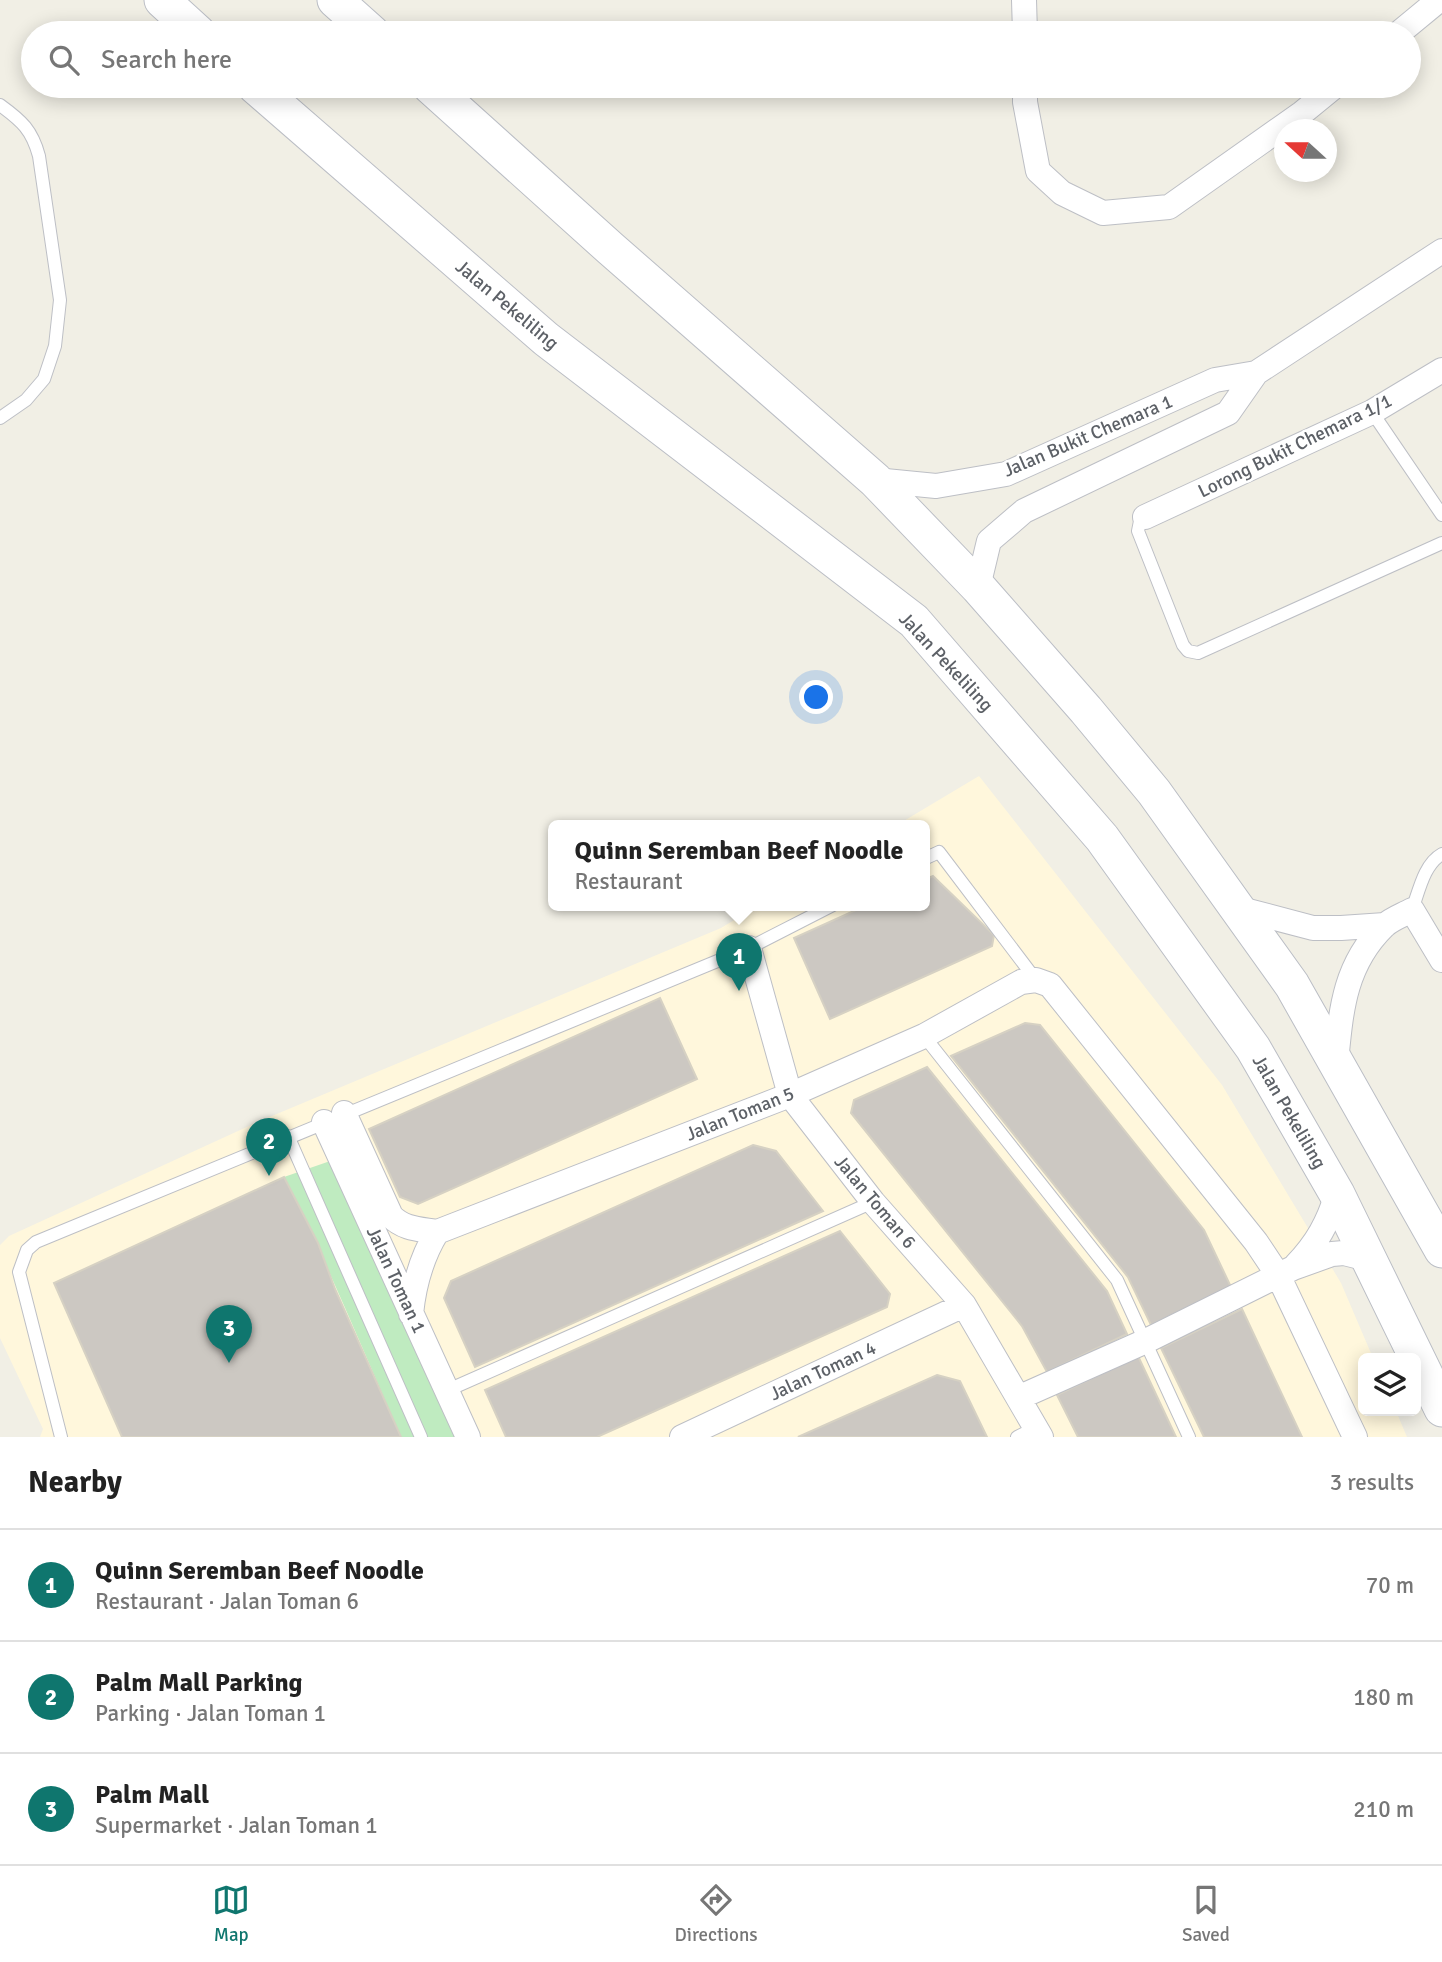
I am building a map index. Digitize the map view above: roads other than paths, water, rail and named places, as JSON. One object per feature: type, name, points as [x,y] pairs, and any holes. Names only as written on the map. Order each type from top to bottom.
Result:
[{"type":"street","points":[[162,0],[185,21]]},
{"type":"street","points":[[335,0],[359,21]]},
{"type":"street","points":[[1024,0],[1025,21]]},
{"type":"street","points":[[1414,21],[1439,0]]},
{"type":"street","name":"Jalan Pekeliling","points":[[269,98],[546,339],[914,621],[1102,838],[1252,1048],[1337,1194],[1442,1409]]},
{"type":"street","points":[[443,98],[875,480],[978,587],[1086,710],[1154,792],[1292,985],[1442,1250]]},
{"type":"street","points":[[1025,98],[1038,171],[1062,194],[1103,213],[1169,207],[1320,98]]},
{"type":"street","name":"Jalan Bukit Chemara 1","points":[[978,587],[989,541],[1024,511],[1228,412],[1256,373],[1442,251]]},
{"type":"street","name":"Lorong Bukit Chemara 1/1","points":[[1145,517],[1372,412],[1442,370]]},
{"type":"street","name":"Jalan Bukit Chemara 1","points":[[875,480],[936,486],[1006,474],[1215,380],[1256,373]]},
{"type":"street","points":[[1237,908],[1313,928],[1385,925]]},
{"type":"street","points":[[1336,1062],[1342,1002],[1349,981],[1356,963],[1385,925],[1412,910],[1442,960]]},
{"type":"street","name":"Jalan Toman 6","points":[[749,948],[790,1095],[873,1202],[964,1305],[1020,1397],[1032,1434]]},
{"type":"street","points":[[1036,980],[1050,985],[1256,1242],[1286,1272],[1355,1437]]},
{"type":"street","name":"Jalan Toman 5","points":[[437,1233],[790,1095],[923,1036],[1021,982],[1036,980]]},
{"type":"street","points":[[334,1118],[391,1216],[405,1227],[437,1233],[420,1266],[411,1314]]},
{"type":"street","name":"Jalan Toman 1","points":[[334,1118],[411,1314],[468,1437]]},
{"type":"street","points":[[1286,1272],[1319,1240],[1337,1194]]},
{"type":"street","points":[[1020,1397],[1146,1341],[1286,1272],[1332,1254],[1344,1253],[1368,1259]]},
{"type":"street","name":"Jalan Toman 4","points":[[682,1437],[964,1305]]},
{"type":"lane","points":[[0,105],[20,120],[34,138],[60,300],[55,346],[44,379],[26,400],[0,418]]},
{"type":"lane","points":[[1372,412],[1442,515]]},
{"type":"lane","points":[[1145,517],[1140,521],[1138,531],[1183,645],[1188,652],[1198,653],[1442,543]]},
{"type":"lane","points":[[930,856],[939,852],[1036,980]]},
{"type":"lane","points":[[1412,910],[1425,874],[1435,858],[1442,854]]},
{"type":"lane","points":[[61,1437],[19,1272],[27,1250],[37,1242],[288,1136],[749,948],[821,911]]},
{"type":"lane","points":[[923,1036],[1117,1280],[1189,1437]]},
{"type":"lane","points":[[288,1136],[421,1437]]},
{"type":"lane","points":[[448,1390],[873,1202]]},
{"type":"place","name":"Quinn Seremban Beef Noodle","points":[[739,991]]},
{"type":"place","name":"Palm Mall Parking","points":[[269,1176]]},
{"type":"place","name":"Palm Mall","points":[[229,1363]]}]
